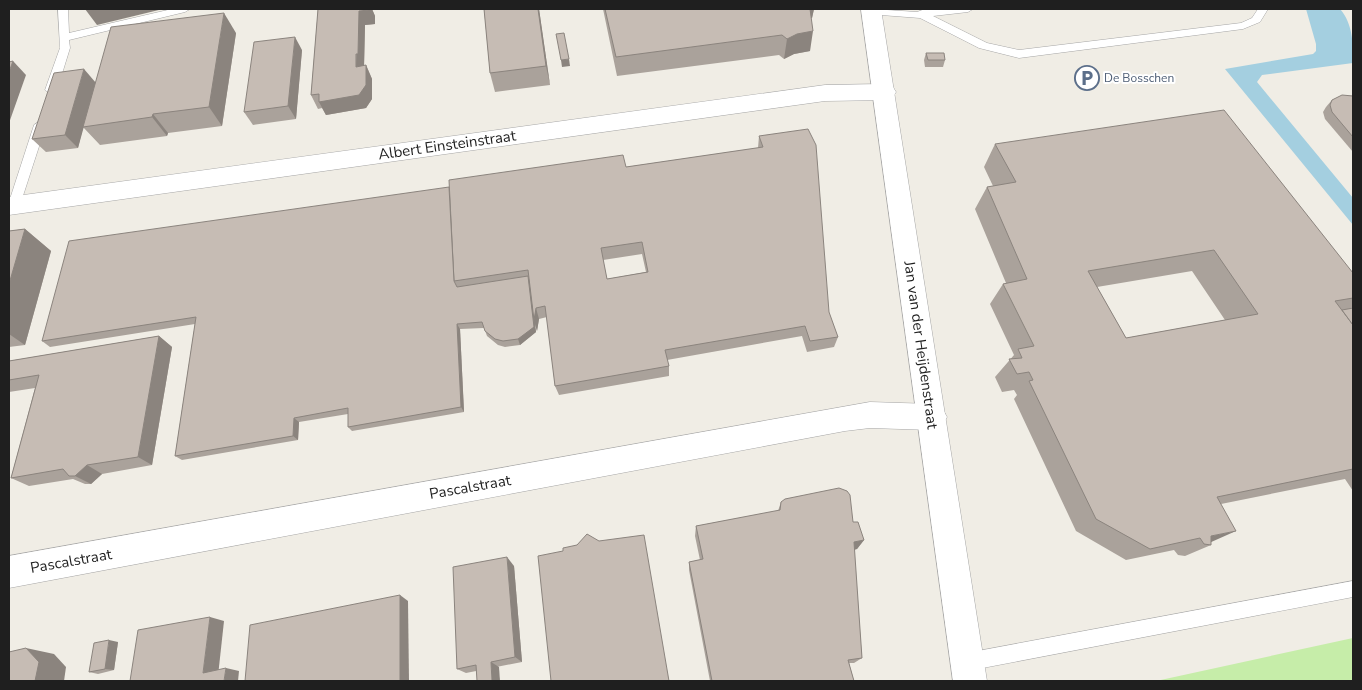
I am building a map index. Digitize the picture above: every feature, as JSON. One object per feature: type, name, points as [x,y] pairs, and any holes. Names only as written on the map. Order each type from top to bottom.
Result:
[{"type":"street","name":"Jan van der Heijdenstraat","points":[[871,10],[885,92],[968,672]]},
{"type":"street","name":"Albert Einsteinstraat","points":[[11,205],[824,93],[885,92]]},
{"type":"street","name":"Pascalstraat","points":[[9,572],[845,418],[870,415],[932,418]]},
{"type":"lane","points":[[11,205],[65,48],[63,9]]},
{"type":"lane","points":[[64,38],[185,9]]},
{"type":"lane","points":[[871,10],[927,12],[968,9]]},
{"type":"lane","points":[[927,12],[943,27],[1007,53],[1019,54],[1243,26],[1256,20],[1263,9]]},
{"type":"lane","points":[[968,672],[1353,589]]},
{"type":"green space","points":[[1353,638],[1353,681],[1156,681]]},
{"type":"water","points":[[1306,9],[1340,9],[1350,27],[1353,63],[1262,75],[1257,82],[1353,198],[1353,225],[1225,69],[1313,54],[1316,51],[1316,44]]},
{"type":"building","points":[[318,9],[369,9],[359,11],[356,67],[366,65],[366,85],[359,95],[319,102],[319,94],[311,95]]},
{"type":"building","points":[[484,9],[538,9],[546,66],[490,73]]},
{"type":"building","points":[[605,9],[810,9],[813,31],[797,34],[787,39],[782,35],[616,57]]},
{"type":"building","points":[[224,13],[209,107],[153,114],[152,117],[83,127],[111,27]]},
{"type":"building","points":[[564,33],[569,59],[561,60],[556,34]]},
{"type":"building","points":[[295,37],[288,106],[244,112],[254,42]]},
{"type":"building","points":[[926,53],[944,53],[945,60],[928,60]]},
{"type":"building","points":[[13,61],[9,72],[9,62]]},
{"type":"building","points":[[84,69],[65,135],[32,139],[54,73]]},
{"type":"building","points":[[1342,95],[1353,96],[1353,137],[1332,112],[1330,105],[1332,100]]},
{"type":"building","points":[[1224,110],[1353,273],[1353,298],[1335,301],[1353,325],[1353,469],[1217,497],[1236,531],[1211,536],[1211,545],[1204,544],[1200,538],[1150,549],[1096,519],[1029,381],[1033,380],[1029,372],[1017,374],[1009,359],[1022,358],[1018,349],[1034,346],[1003,284],[1027,279],[987,187],[1016,182],[995,144]],"holes":[[[1214,250],[1258,314],[1126,338],[1088,271]]]},
{"type":"building","points":[[808,129],[816,145],[829,312],[838,337],[810,341],[805,326],[665,350],[669,366],[555,386],[545,306],[536,308],[534,320],[528,270],[454,281],[449,180],[623,155],[626,167],[763,147],[759,136]],"holes":[[[642,242],[648,272],[607,279],[601,248]]]},
{"type":"building","points":[[449,187],[454,281],[457,287],[528,276],[534,327],[518,339],[503,341],[495,339],[485,331],[482,322],[457,324],[461,407],[348,427],[348,408],[294,418],[293,436],[175,456],[196,317],[42,341],[69,241]]},
{"type":"building","points":[[25,229],[9,284],[9,231]]},
{"type":"building","points":[[1353,308],[1353,325],[1342,310]]},
{"type":"building","points":[[159,336],[138,457],[87,465],[75,476],[69,476],[63,469],[11,478],[39,375],[9,380],[9,361]]},
{"type":"building","points":[[839,488],[847,491],[850,495],[853,522],[858,522],[864,540],[854,542],[862,658],[848,660],[854,681],[712,681],[689,562],[703,559],[696,526],[780,510],[781,502],[785,499]]},
{"type":"building","points":[[587,534],[599,541],[644,535],[669,681],[551,681],[538,556],[563,551],[563,548],[577,545]]},
{"type":"building","points":[[507,557],[515,657],[491,662],[492,681],[477,681],[476,665],[457,669],[453,567]]},
{"type":"building","points":[[400,595],[400,681],[245,681],[250,625]]},
{"type":"building","points":[[210,617],[203,673],[226,668],[224,681],[130,681],[138,630]]},
{"type":"building","points":[[109,640],[105,669],[89,672],[94,643]]},
{"type":"building","points":[[26,648],[39,662],[35,681],[9,681],[9,652]]},
{"type":"place","name":"De Bosschen","points":[[1087,78]]}]
